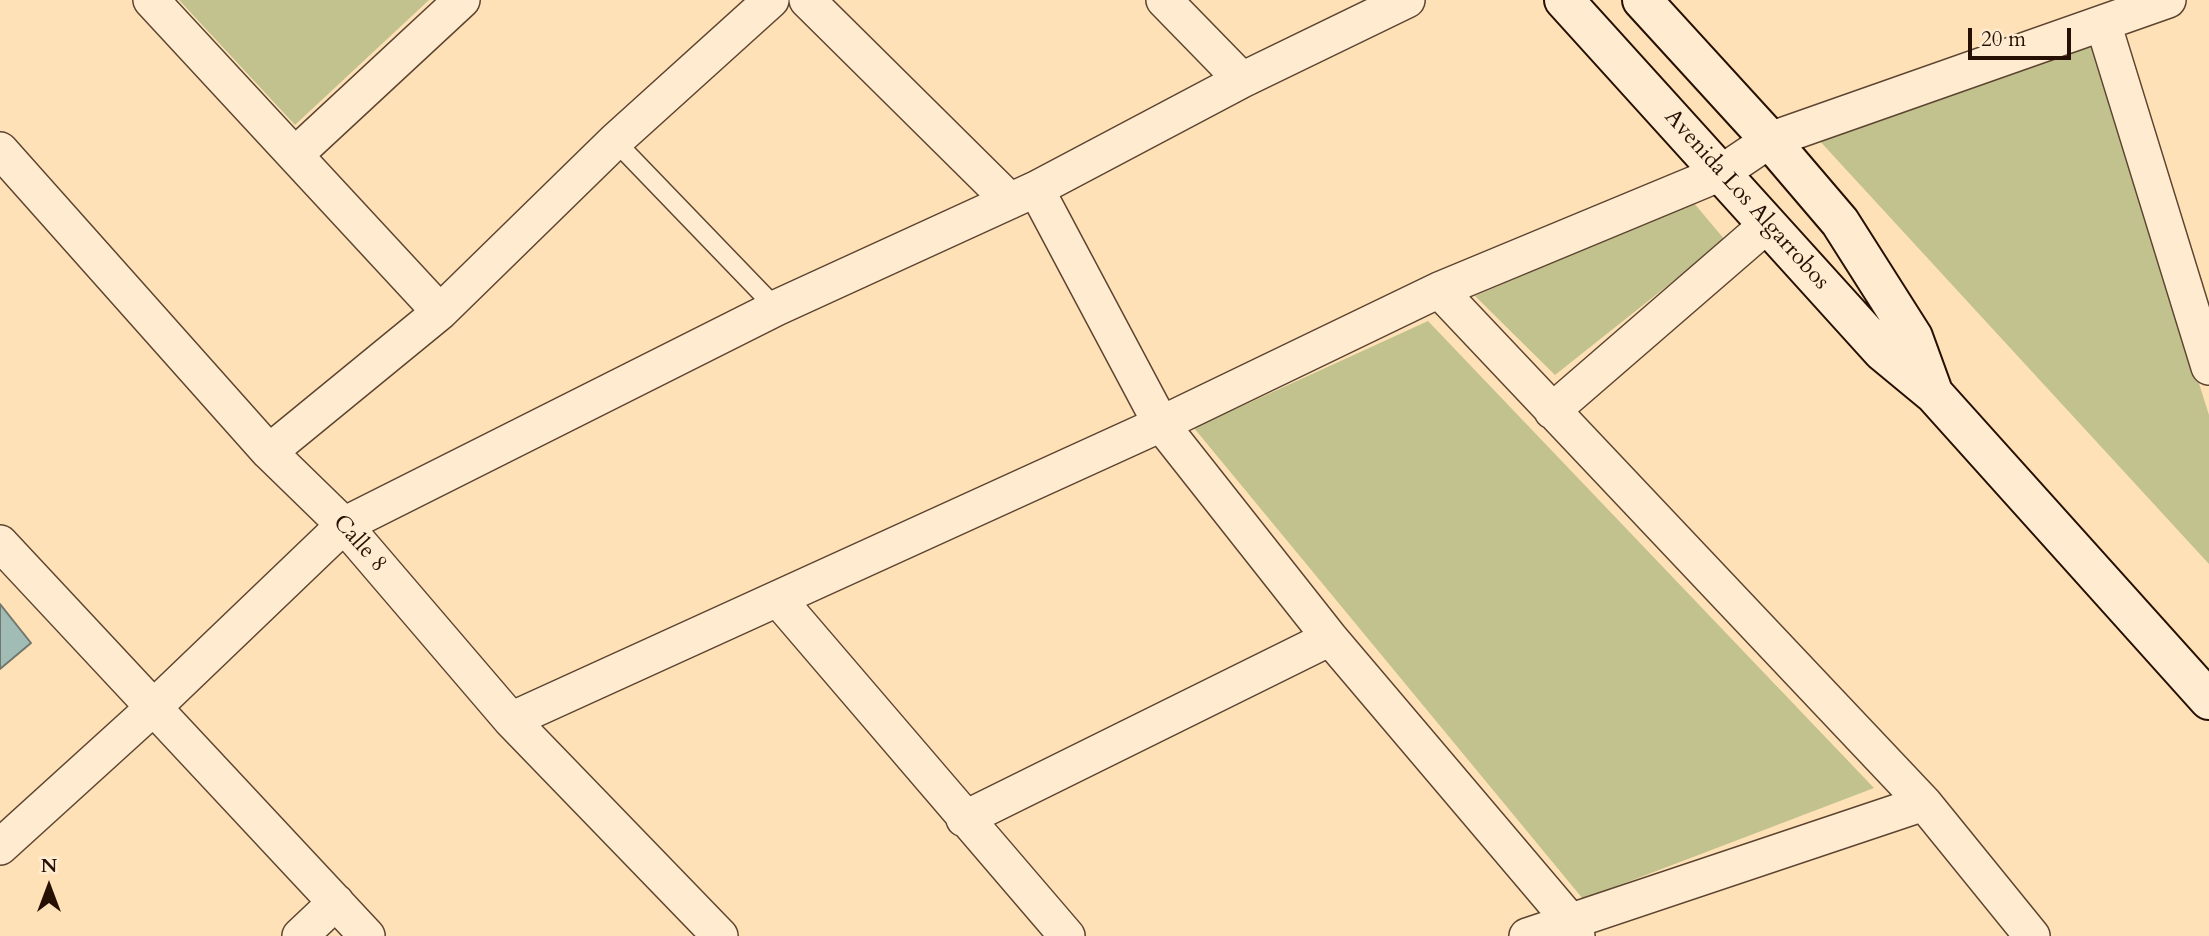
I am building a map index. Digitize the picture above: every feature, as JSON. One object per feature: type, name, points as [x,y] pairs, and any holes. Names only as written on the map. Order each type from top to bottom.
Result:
[{"type":"street","points":[[151,0],[440,312]]},
{"type":"street","points":[[295,155],[461,0]]},
{"type":"street","points":[[269,452],[440,312],[615,141],[771,0]]},
{"type":"street","points":[[807,0],[1023,195],[1161,424],[1330,638],[1574,929]]},
{"type":"street","points":[[1164,0],[1242,80]]},
{"type":"street","points":[[0,847],[153,708],[344,525],[776,308],[1023,195],[1242,80],[1408,0]]},
{"type":"street","name":"Avenida Los Algarrobos","points":[[1564,0],[1882,351],[1934,394],[2209,700]]},
{"type":"street","name":"Avenida Los Algarrobos","points":[[1642,0],[1770,140],[1839,222],[1913,337],[1934,394]]},
{"type":"street","points":[[511,720],[1161,424],[1439,290],[1721,173],[1770,140],[2168,0]]},
{"type":"street","points":[[2103,23],[2209,367]]},
{"type":"street","name":"Calle 8","points":[[0,150],[269,452],[344,525],[511,720],[720,936]]},
{"type":"street","points":[[1552,411],[1768,224]]},
{"type":"street","points":[[1439,290],[1924,803],[2032,936]]},
{"type":"street","points":[[0,543],[367,936]]},
{"type":"street","points":[[778,598],[964,819],[1067,936]]},
{"type":"street","points":[[964,819],[1330,638]]},
{"type":"street","points":[[1527,936],[1574,929],[1924,803]]},
{"type":"street","points":[[300,936],[336,902]]},
{"type":"lane","points":[[615,141],[776,308]]},
{"type":"green space","points":[[179,0],[429,0],[295,125]]},
{"type":"green space","points":[[2092,45],[2209,415],[2209,564],[1817,138]]},
{"type":"green space","points":[[1693,202],[1725,240],[1555,375],[1475,296]]},
{"type":"green space","points":[[1428,321],[1874,788],[1583,899],[1194,428]]},
{"type":"water","points":[[0,604],[31,643],[0,669]]}]
